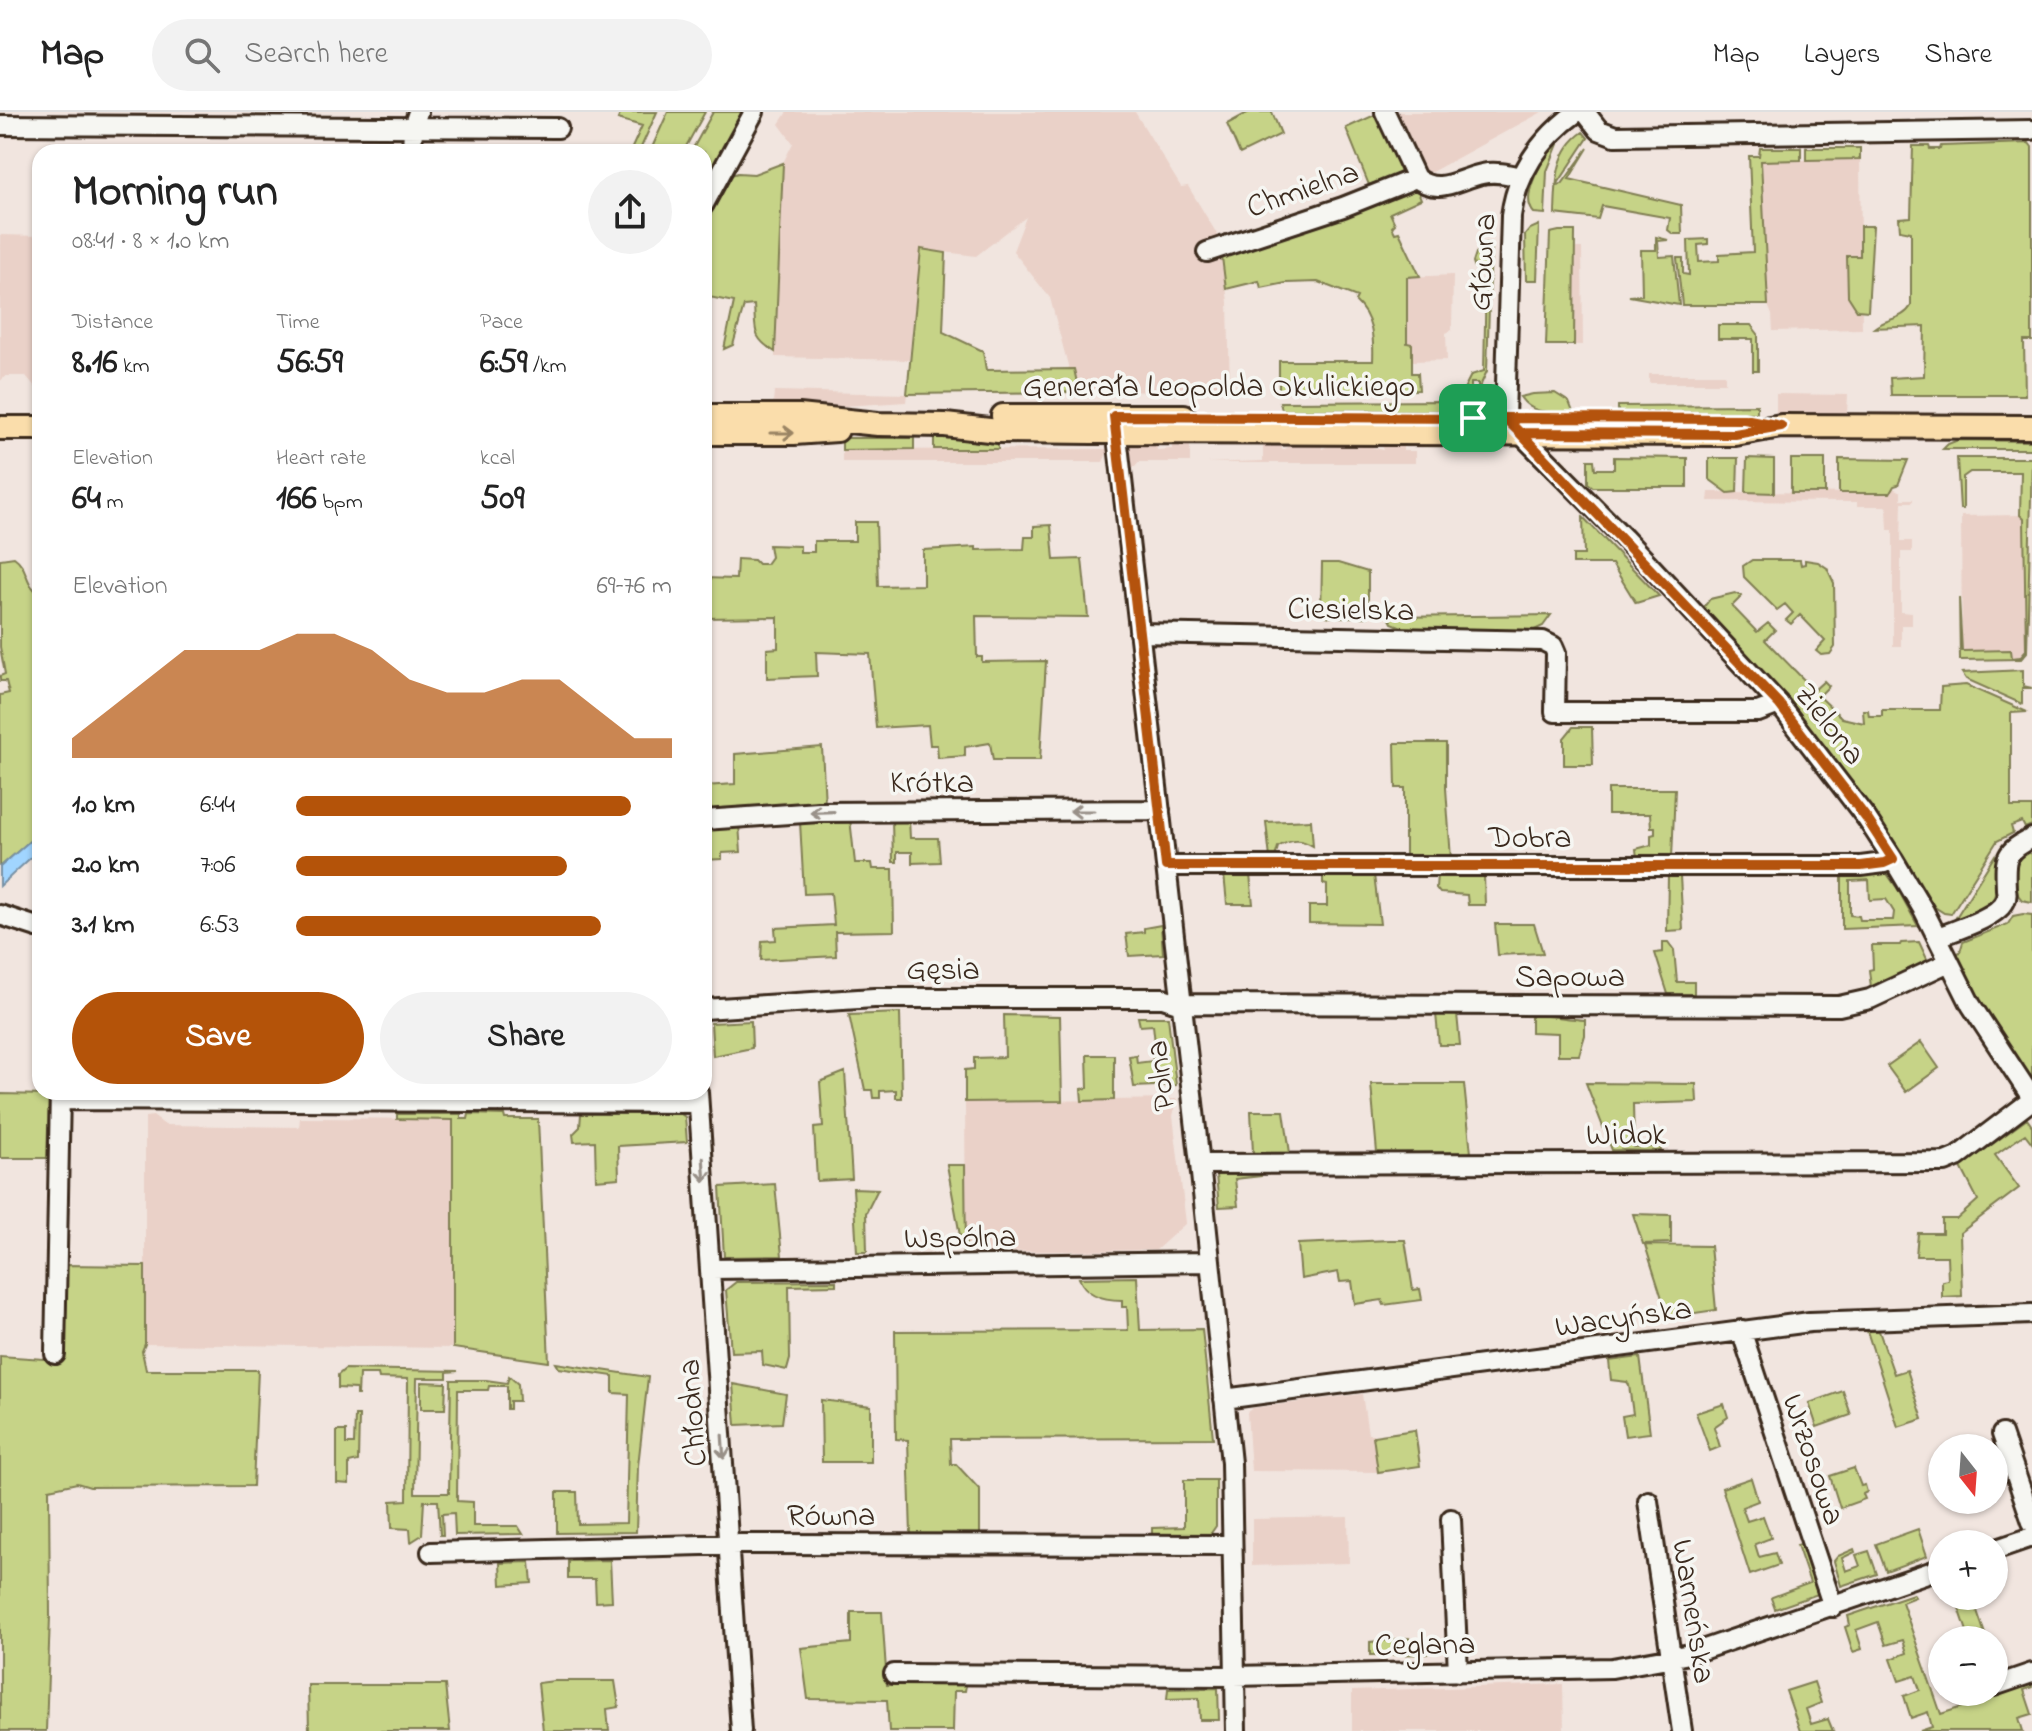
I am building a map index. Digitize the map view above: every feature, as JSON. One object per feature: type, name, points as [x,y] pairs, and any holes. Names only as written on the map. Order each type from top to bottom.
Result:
[{"type":"main road","name":"Generała Leopolda Okulickiego","points":[[712,416],[799,416],[998,431],[1115,424],[1513,425],[1744,419],[1781,426],[2032,427]]},
{"type":"main road","name":"Generała Leopolda Okulickiego","points":[[712,433],[794,433],[878,424]]},
{"type":"main road","points":[[0,428],[32,428]]},
{"type":"street","points":[[712,189],[754,112]]},
{"type":"street","points":[[1385,112],[1416,178],[1436,187],[1491,172],[1520,177]]},
{"type":"street","name":"Główna","points":[[1513,425],[1511,216],[1520,177],[1531,157],[1549,135],[1577,112]]},
{"type":"street","points":[[1585,112],[1599,130],[1615,136],[2032,130]]},
{"type":"street","points":[[0,125],[198,119],[416,120],[558,128]]},
{"type":"street","points":[[413,144],[416,120]]},
{"type":"street","name":"Chmielna","points":[[1207,252],[1343,207],[1416,178]]},
{"type":"street","name":"Polna","points":[[1115,424],[1231,1463],[1236,1731]]},
{"type":"street","name":"Zielona","points":[[1513,425],[1779,704],[1844,788],[1893,859],[1996,1047],[2032,1099]]},
{"type":"street","name":"Ciesielska","points":[[1139,633],[1543,641],[1553,646],[1556,653],[1555,712],[1758,712],[1779,704]]},
{"type":"street","name":"Krótka","points":[[712,819],[819,812],[1160,810]]},
{"type":"street","points":[[1938,937],[1985,917],[2000,907],[2006,896],[2006,859],[2014,848],[2032,838]]},
{"type":"street","name":"Dobra","points":[[1166,866],[1861,866],[1893,859]]},
{"type":"street","points":[[0,915],[32,925]]},
{"type":"street","name":"Sapowa","points":[[1181,1004],[1839,1006],[1870,999],[1949,962]]},
{"type":"street","name":"Gęsia","points":[[712,1008],[874,998],[1163,998],[1181,1004]]},
{"type":"street","name":"Widok","points":[[1200,1164],[1945,1162],[1957,1157],[2032,1099]]},
{"type":"street","points":[[55,1354],[60,1100]]},
{"type":"street","name":"Chłodna","points":[[698,1100],[741,1731]]},
{"type":"street","name":"Wspólna","points":[[711,1269],[1210,1262]]},
{"type":"street","name":"Wacyńska","points":[[1224,1399],[1828,1320],[2032,1314]]},
{"type":"street","name":"Wrzosowa","points":[[1741,1330],[1833,1607]]},
{"type":"street","points":[[2008,1452],[2032,1522]]},
{"type":"street","name":"Warneńska","points":[[1648,1501],[1682,1731]]},
{"type":"street","points":[[1451,1519],[1458,1672]]},
{"type":"street","points":[[2008,1545],[2032,1537]]},
{"type":"street","name":"Równa","points":[[431,1552],[729,1545],[1232,1545]]},
{"type":"street","name":"Ceglana","points":[[894,1674],[1234,1676],[1612,1668],[1671,1659],[1928,1573]]},
{"type":"street","points":[[2008,1681],[2032,1673]]},
{"type":"shaded area","points":[[787,112],[1135,112],[1181,187],[1188,186],[1220,239],[1228,302],[1230,391],[1079,392],[1074,369],[1069,369],[1050,298],[1013,251],[1026,217],[976,256],[921,249],[909,360],[775,357],[781,167],[793,143],[779,124]]},
{"type":"shaded area","points":[[1393,112],[1542,112],[1426,175]]},
{"type":"shaded area","points":[[1860,159],[1862,329],[1773,331],[1768,305],[1761,161]]},
{"type":"shaded area","points":[[0,235],[32,236],[32,383],[26,376],[6,376],[0,381]]},
{"type":"shaded area","points":[[1575,248],[1582,248],[1583,345],[1574,345]]},
{"type":"shaded area","points":[[1453,275],[1452,330],[1446,333],[1447,360],[1412,361],[1412,345],[1407,344],[1407,277]]},
{"type":"shaded area","points":[[1649,374],[1725,374],[1725,383],[1649,383]]},
{"type":"shaded area","points":[[774,391],[907,394],[906,402],[798,409],[773,403]]},
{"type":"shaded area","points":[[1776,394],[1848,395],[1847,413],[1776,413]]},
{"type":"shaded area","points":[[1156,438],[1157,450],[1172,449],[1172,438],[1190,445],[1190,462],[1139,462],[1135,467],[1128,467],[1127,450],[1132,442]]},
{"type":"shaded area","points":[[1322,438],[1322,449],[1341,439],[1383,450],[1384,439],[1403,439],[1403,451],[1415,451],[1415,463],[1207,463],[1263,461],[1263,446],[1281,439],[1282,450],[1301,439]]},
{"type":"shaded area","points":[[1109,449],[1103,462],[842,462],[842,450]]},
{"type":"shaded area","points":[[1893,488],[1901,492],[1901,499],[1913,499],[1913,502],[1902,502],[1901,541],[1912,541],[1912,552],[1901,552],[1901,612],[1912,613],[1912,625],[1901,625],[1901,646],[1893,646],[1893,530],[1888,530],[1885,506],[1857,506],[1857,502],[1708,501],[1709,492],[1890,493]]},
{"type":"shaded area","points":[[2020,515],[2024,519],[2026,650],[2020,657],[2011,658],[2010,650],[1962,651],[1961,516]]},
{"type":"shaded area","points":[[1177,1099],[1173,1116],[1186,1223],[1156,1250],[966,1252],[965,1102]]},
{"type":"shaded area","points":[[153,1116],[165,1125],[299,1127],[300,1118],[453,1119],[453,1348],[145,1344],[145,1117]]},
{"type":"shaded area","points":[[1362,1394],[1368,1434],[1373,1434],[1378,1472],[1251,1471],[1247,1412],[1253,1408]]},
{"type":"shaded area","points":[[1348,1517],[1349,1563],[1252,1566],[1252,1519]]},
{"type":"shaded area","points":[[1563,1684],[1564,1731],[1352,1731],[1352,1691]]},
{"type":"green space","points":[[621,112],[657,112],[643,144],[634,144],[642,126],[618,119]]},
{"type":"green space","points":[[668,112],[705,112],[687,144],[654,144]]},
{"type":"green space","points":[[713,112],[743,112],[712,171],[712,144],[695,144]]},
{"type":"green space","points":[[1249,112],[1272,112],[1281,134],[1240,154],[1227,124]]},
{"type":"green space","points":[[1379,113],[1402,167],[1400,174],[1369,185],[1346,128]]},
{"type":"green space","points":[[1583,132],[1588,138],[1557,185],[1562,184],[1588,148],[1569,179],[1681,205],[1682,234],[1673,234],[1668,230],[1670,218],[1602,206],[1598,219],[1555,214],[1557,179],[1562,158]]},
{"type":"green space","points":[[1560,139],[1547,171],[1545,214],[1534,213],[1529,196],[1536,174]]},
{"type":"green space","points":[[2029,143],[2032,147],[2032,341],[2024,341],[2025,395],[1891,395],[1890,378],[1924,376],[1925,326],[1874,328],[1904,314],[1911,306],[1911,232],[1900,230],[1899,218],[1911,217],[1913,146],[1940,149],[1941,146]]},
{"type":"green space","points":[[1760,148],[1801,148],[1801,160],[1761,161],[1768,305],[1682,305],[1677,258],[1683,258],[1683,274],[1689,275],[1688,240],[1708,239],[1708,244],[1698,245],[1699,262],[1719,261],[1719,254],[1753,252],[1749,156],[1759,156]]},
{"type":"green space","points":[[1806,148],[1860,148],[1860,159],[1806,160]]},
{"type":"green space","points":[[783,163],[775,352],[758,337],[754,305],[744,306],[733,345],[724,349],[734,302],[712,298],[712,212],[731,175],[754,174]]},
{"type":"green space","points":[[1417,189],[1421,199],[1390,213],[1395,224],[1392,227],[1395,233],[1399,232],[1420,276],[1407,277],[1407,343],[1412,344],[1412,373],[1418,373],[1419,390],[1279,391],[1279,361],[1373,361],[1369,321],[1355,301],[1357,297],[1318,282],[1261,288],[1259,281],[1226,289],[1222,257]]},
{"type":"green space","points":[[1539,225],[1537,280],[1526,280],[1525,235]]},
{"type":"green space","points":[[1860,226],[1873,226],[1868,311],[1857,310],[1848,296],[1847,256],[1860,256]]},
{"type":"green space","points":[[1575,231],[1574,345],[1546,345],[1550,233]]},
{"type":"green space","points":[[1656,237],[1668,240],[1658,241],[1659,257],[1674,256],[1679,305],[1629,296],[1642,295],[1641,250],[1656,250]]},
{"type":"green space","points":[[1486,243],[1491,243],[1487,371],[1478,391],[1478,383],[1471,383],[1471,390],[1464,389],[1471,375],[1484,371],[1486,275],[1475,268],[1473,262],[1476,253],[1486,247]]},
{"type":"green space","points":[[921,249],[946,253],[943,332],[983,351],[986,370],[1074,369],[1079,392],[907,394]]},
{"type":"green space","points":[[1718,325],[1751,325],[1758,334],[1758,371],[1753,371],[1753,339],[1718,339]]},
{"type":"green space","points":[[1555,393],[1569,402],[1573,412],[1537,410],[1520,397],[1533,394]]},
{"type":"green space","points":[[1280,402],[1463,402],[1467,408],[1449,411],[1282,410]]},
{"type":"green space","points":[[1757,405],[1757,413],[1618,412],[1618,406]]},
{"type":"green space","points":[[914,438],[914,449],[842,450],[842,440]]},
{"type":"green space","points":[[934,438],[998,438],[998,449],[934,449]]},
{"type":"green space","points":[[1958,440],[2032,441],[2032,449],[1943,449]]},
{"type":"green space","points":[[1614,457],[1687,458],[1687,487],[1593,487],[1588,483],[1588,460],[1594,460],[1595,469],[1614,469]]},
{"type":"green space","points":[[1709,458],[1738,458],[1737,492],[1728,493],[1709,479]]},
{"type":"green space","points":[[1747,458],[1774,459],[1774,493],[1746,492]]},
{"type":"green space","points":[[1957,458],[2032,458],[2027,652],[2021,659],[1960,660],[1959,597],[1962,651],[2011,650],[2012,658],[2020,657],[2026,650],[2021,472],[1970,472],[1963,477],[1963,509],[1960,509]]},
{"type":"green space","points":[[1791,459],[1825,459],[1825,493],[1791,493]]},
{"type":"green space","points":[[1839,459],[1908,460],[1898,485],[1890,493],[1839,493]]},
{"type":"green space","points":[[1583,517],[1659,596],[1636,603],[1612,564],[1573,564],[1573,555],[1584,555]]},
{"type":"green space","points":[[855,522],[876,522],[878,586],[923,585],[923,550],[976,547],[976,550],[1024,549],[1025,537],[1034,537],[1034,526],[1051,525],[1054,560],[1082,559],[1088,617],[976,616],[977,657],[982,657],[982,662],[1046,661],[1040,760],[993,760],[990,743],[965,747],[965,756],[938,758],[937,745],[930,745],[928,725],[876,728],[870,654],[816,652],[817,676],[767,678],[767,649],[778,648],[778,617],[712,618],[712,578],[736,579],[737,559],[766,564],[771,557],[769,545],[800,546],[800,552],[814,552],[814,541],[855,541]]},
{"type":"green space","points":[[14,557],[19,561],[32,587],[32,839],[0,867],[0,695],[9,693],[6,681],[0,681],[0,676],[5,674],[0,647],[0,559]]},
{"type":"green space","points":[[1752,560],[1800,560],[1801,565],[1805,564],[1805,560],[1818,562],[1827,568],[1834,583],[1835,647],[1830,654],[1821,655],[1816,651],[1825,641],[1800,615],[1791,624],[1786,620],[1793,613],[1785,604],[1777,610],[1744,577],[1743,566]]},
{"type":"green space","points":[[1322,563],[1338,563],[1368,572],[1368,617],[1330,617],[1321,614]]},
{"type":"green space","points":[[1735,593],[1742,596],[1732,606],[1757,632],[1768,623],[1775,630],[1765,640],[1814,690],[1824,681],[1829,686],[1819,696],[1842,718],[1864,723],[1863,710],[1868,710],[1869,716],[1882,716],[1882,710],[1940,710],[1941,687],[1966,685],[2027,712],[2011,713],[2011,807],[2032,807],[2032,825],[2025,828],[2022,822],[2011,826],[2013,833],[1997,841],[1951,914],[1930,904],[1881,823],[1789,704],[1706,612],[1704,607],[1710,599]]},
{"type":"green space","points":[[1551,615],[1543,626],[1530,632],[1407,629],[1392,623],[1389,617]]},
{"type":"green space","points":[[2023,670],[2023,686],[2032,688],[2022,688],[2022,704],[1966,679],[1962,673]]},
{"type":"green space","points":[[1573,727],[1592,727],[1593,765],[1564,765],[1564,738]]},
{"type":"green space","points":[[1395,743],[1446,743],[1451,859],[1405,859],[1405,788],[1396,788]]},
{"type":"green space","points":[[822,747],[825,805],[712,812],[712,785],[735,784],[735,754]]},
{"type":"green space","points":[[1608,789],[1675,789],[1672,858],[1637,858],[1636,849],[1651,845],[1651,835],[1655,834],[1650,814],[1608,814]]},
{"type":"green space","points":[[850,819],[855,863],[872,863],[873,869],[893,869],[894,931],[835,932],[836,956],[761,960],[762,941],[776,940],[775,928],[834,925],[831,893],[804,894],[800,822]]},
{"type":"green space","points":[[892,819],[909,819],[910,838],[938,838],[940,862],[912,863],[912,852],[897,852],[897,862],[893,862]]},
{"type":"green space","points":[[1311,820],[1313,846],[1300,841],[1287,842],[1278,847],[1276,854],[1270,858],[1266,822]]},
{"type":"green space","points":[[739,825],[741,852],[722,853],[722,859],[712,860],[712,827]]},
{"type":"green space","points":[[2027,851],[2032,855],[2032,902],[2022,900],[2014,881],[2018,861]]},
{"type":"green space","points":[[1995,855],[1997,880],[1994,897],[1979,911],[1955,919]]},
{"type":"green space","points":[[1885,871],[1918,926],[1842,929],[1842,873]],"holes":[[[1869,880],[1870,900],[1886,899],[1894,912],[1893,920],[1860,920],[1859,916],[1850,915],[1850,881]]]},
{"type":"green space","points":[[1224,874],[1250,875],[1253,904],[1227,904]]},
{"type":"green space","points":[[1323,875],[1374,875],[1380,924],[1309,923],[1309,906],[1327,906],[1327,885],[1323,884]]},
{"type":"green space","points":[[1437,875],[1484,875],[1485,905],[1468,905],[1467,895],[1440,893],[1436,888]]},
{"type":"green space","points":[[1668,876],[1680,876],[1683,930],[1667,931]]},
{"type":"green space","points":[[2032,915],[2032,1081],[1989,1018],[1956,954],[1960,952],[1963,942],[2008,924],[2013,916]]},
{"type":"green space","points":[[1495,924],[1534,924],[1543,953],[1498,955]]},
{"type":"green space","points":[[1161,925],[1163,954],[1129,956],[1126,934],[1144,932],[1144,928]]},
{"type":"green space","points":[[1663,942],[1668,942],[1674,950],[1677,982],[1694,982],[1694,994],[1668,994],[1655,953],[1663,952]]},
{"type":"green space","points":[[1919,942],[1928,961],[1871,987],[1869,970],[1873,969],[1872,945]]},
{"type":"green space","points":[[900,1013],[902,1098],[896,1098],[896,1090],[880,1091],[880,1098],[873,1098],[872,1090],[865,1090],[849,1015]]},
{"type":"green space","points":[[1436,1014],[1457,1014],[1460,1045],[1439,1045]]},
{"type":"green space","points":[[1004,1015],[1060,1016],[1062,1101],[965,1102],[965,1070],[974,1069],[974,1058],[1005,1057]]},
{"type":"green space","points":[[1531,1015],[1585,1020],[1585,1035],[1579,1055],[1558,1055],[1558,1033],[1531,1032]]},
{"type":"green space","points":[[1138,1017],[1168,1017],[1176,1085],[1134,1087],[1129,1056],[1136,1055],[1137,1063],[1153,1061],[1152,1052],[1156,1052],[1153,1025],[1140,1026]]},
{"type":"green space","points":[[751,1021],[752,1048],[713,1056],[712,1023]]},
{"type":"green space","points":[[1921,1042],[1939,1068],[1906,1092],[1887,1066]]},
{"type":"green space","points":[[1087,1055],[1114,1055],[1114,1100],[1082,1101],[1081,1089],[1088,1088]]},
{"type":"green space","points":[[845,1072],[852,1179],[817,1181],[814,1128],[823,1127],[820,1082]]},
{"type":"green space","points":[[1586,1083],[1696,1084],[1697,1102],[1633,1104],[1634,1147],[1660,1147],[1661,1151],[1612,1150]]},
{"type":"green space","points":[[1371,1084],[1464,1084],[1471,1153],[1377,1153]]},
{"type":"green space","points":[[0,1094],[32,1095],[32,1100],[49,1100],[47,1158],[0,1158]]},
{"type":"green space","points":[[1251,1111],[1284,1111],[1290,1153],[1253,1153]]},
{"type":"green space","points":[[397,1114],[461,1114],[461,1119],[468,1119],[469,1114],[504,1115],[505,1119],[538,1119],[549,1362],[453,1348],[453,1120],[397,1119]]},
{"type":"green space","points":[[581,1114],[681,1114],[685,1117],[687,1142],[618,1146],[619,1178],[596,1180],[595,1141],[574,1142],[573,1134],[580,1127]]},
{"type":"green space","points":[[2027,1119],[2032,1126],[2032,1143],[2025,1134],[1995,1155],[2019,1188],[1960,1233],[1962,1296],[1942,1297],[1942,1281],[1948,1280],[1947,1256],[1916,1256],[1918,1233],[1942,1233],[1942,1219],[1957,1219],[1978,1200],[1961,1167]]},
{"type":"green space","points":[[947,1165],[965,1165],[966,1252],[963,1252]]},
{"type":"green space","points":[[1262,1173],[1261,1176],[1235,1179],[1238,1206],[1219,1207],[1216,1175]]},
{"type":"green space","points":[[775,1184],[782,1256],[724,1257],[720,1187]]},
{"type":"green space","points":[[853,1188],[878,1189],[866,1213],[867,1252],[857,1252]]},
{"type":"green space","points":[[1633,1214],[1671,1215],[1671,1243],[1643,1244]]},
{"type":"green space","points":[[1405,1240],[1413,1290],[1420,1289],[1422,1300],[1384,1305],[1382,1300],[1355,1304],[1352,1281],[1340,1282],[1338,1272],[1301,1279],[1298,1244]]},
{"type":"green space","points":[[1645,1245],[1710,1246],[1716,1310],[1668,1317]]},
{"type":"green space","points":[[64,1265],[145,1266],[145,1344],[142,1351],[146,1370],[258,1370],[253,1486],[90,1487],[77,1483],[49,1489],[50,1616],[46,1731],[0,1731],[0,1356],[44,1359],[51,1355]]},
{"type":"green space","points":[[1137,1277],[1140,1330],[1202,1329],[1213,1438],[950,1439],[951,1464],[956,1464],[980,1490],[980,1536],[911,1535],[908,1440],[896,1439],[895,1331],[1128,1330],[1127,1307],[1122,1307],[1122,1300],[1091,1293],[1079,1278]]},
{"type":"green space","points":[[836,1281],[836,1285],[789,1286],[790,1359],[787,1370],[763,1365],[762,1351],[731,1352],[726,1290],[736,1282]]},
{"type":"green space","points":[[1867,1331],[1879,1331],[1894,1374],[1907,1370],[1923,1419],[1898,1427]]},
{"type":"green space","points":[[1640,1357],[1650,1433],[1625,1436],[1622,1416],[1633,1414],[1629,1385],[1611,1380],[1609,1361]]},
{"type":"green space","points":[[556,1363],[648,1377],[638,1466],[636,1532],[557,1533],[557,1492],[577,1492],[578,1524],[626,1523],[629,1394],[613,1393],[613,1376],[559,1368]]},
{"type":"green space","points":[[345,1369],[458,1371],[447,1372],[447,1378],[417,1378],[415,1493],[449,1493],[451,1380],[507,1383],[509,1376],[518,1384],[519,1401],[510,1401],[510,1409],[507,1409],[507,1386],[489,1386],[488,1390],[458,1390],[457,1501],[473,1502],[473,1526],[518,1526],[523,1534],[455,1535],[454,1513],[442,1514],[443,1535],[440,1535],[438,1501],[424,1501],[422,1535],[411,1542],[410,1529],[392,1528],[391,1501],[407,1500],[408,1379],[359,1374],[356,1395],[356,1389],[338,1388],[338,1375]]},
{"type":"green space","points":[[421,1382],[446,1383],[445,1409],[421,1409]]},
{"type":"green space","points":[[733,1384],[786,1394],[782,1423],[736,1425]]},
{"type":"green space","points":[[1843,1391],[1851,1415],[1817,1427],[1809,1403]]},
{"type":"green space","points":[[821,1400],[871,1406],[871,1462],[822,1462]]},
{"type":"green space","points":[[1724,1404],[1728,1417],[1714,1427],[1720,1447],[1710,1451],[1696,1413]]},
{"type":"green space","points":[[355,1416],[359,1416],[358,1461],[349,1463],[349,1484],[337,1483],[337,1431],[346,1431],[346,1444],[354,1444]]},
{"type":"green space","points":[[1415,1430],[1420,1466],[1378,1472],[1373,1436]]},
{"type":"green space","points":[[1854,1468],[1861,1486],[1865,1485],[1865,1499],[1840,1508],[1830,1476]]},
{"type":"green space","points":[[1751,1478],[1758,1501],[1742,1507],[1747,1521],[1763,1516],[1771,1538],[1755,1544],[1759,1557],[1775,1553],[1779,1565],[1750,1575],[1722,1488]]},
{"type":"green space","points":[[1184,1480],[1216,1480],[1216,1526],[1209,1536],[1152,1535],[1152,1528],[1184,1527]]},
{"type":"green space","points":[[1918,1529],[1927,1556],[1886,1571],[1876,1544]]},
{"type":"green space","points":[[1805,1543],[1821,1593],[1775,1609],[1772,1597],[1810,1583],[1797,1545]]},
{"type":"green space","points":[[1854,1549],[1855,1552],[1842,1558],[1846,1571],[1860,1566],[1856,1555],[1869,1551],[1877,1574],[1841,1586],[1834,1561]]},
{"type":"green space","points":[[610,1560],[612,1601],[596,1602],[595,1579],[568,1579],[568,1561]]},
{"type":"green space","points":[[530,1562],[532,1583],[501,1585],[500,1563]]},
{"type":"green space","points":[[1913,1594],[1915,1597],[1902,1602],[1928,1677],[1928,1706],[1938,1706],[1941,1714],[1965,1706],[2008,1706],[2008,1692],[2032,1684],[2024,1690],[2032,1714],[2019,1718],[2023,1731],[1920,1731],[1932,1727],[1928,1712],[1911,1718],[1904,1696],[1920,1690],[1915,1676],[1899,1681],[1891,1659],[1907,1653],[1903,1640],[1886,1645],[1878,1622],[1856,1630],[1862,1649],[1853,1652],[1845,1627],[1850,1625],[1848,1616]]},
{"type":"green space","points":[[1960,1610],[1977,1610],[1982,1626],[1965,1626]]},
{"type":"green space","points":[[851,1612],[882,1612],[887,1685],[966,1685],[965,1691],[954,1691],[953,1731],[889,1731],[887,1700],[808,1699],[801,1648],[851,1643]]},
{"type":"green space","points":[[1409,1638],[1410,1641],[1427,1641],[1427,1654],[1370,1655],[1370,1642]]},
{"type":"green space","points":[[615,1681],[619,1707],[607,1709],[609,1731],[543,1731],[538,1683]]},
{"type":"green space","points":[[1814,1682],[1821,1703],[1806,1709],[1811,1724],[1828,1719],[1833,1731],[1800,1731],[1786,1691]]},
{"type":"green space","points":[[308,1685],[445,1685],[450,1731],[309,1731]]},
{"type":"green space","points":[[1218,1688],[1219,1720],[1200,1720],[1199,1698],[1167,1699],[1168,1689]]},
{"type":"water","points":[[32,839],[32,856],[0,886],[0,867]]},
{"type":"route","points":[[1473,418],[1114,416],[1166,866],[1861,866],[1893,859],[1867,819],[1779,704],[1624,538],[1505,418],[1744,419],[1781,426],[1735,434],[1520,433],[1505,418],[1473,418]]}]
